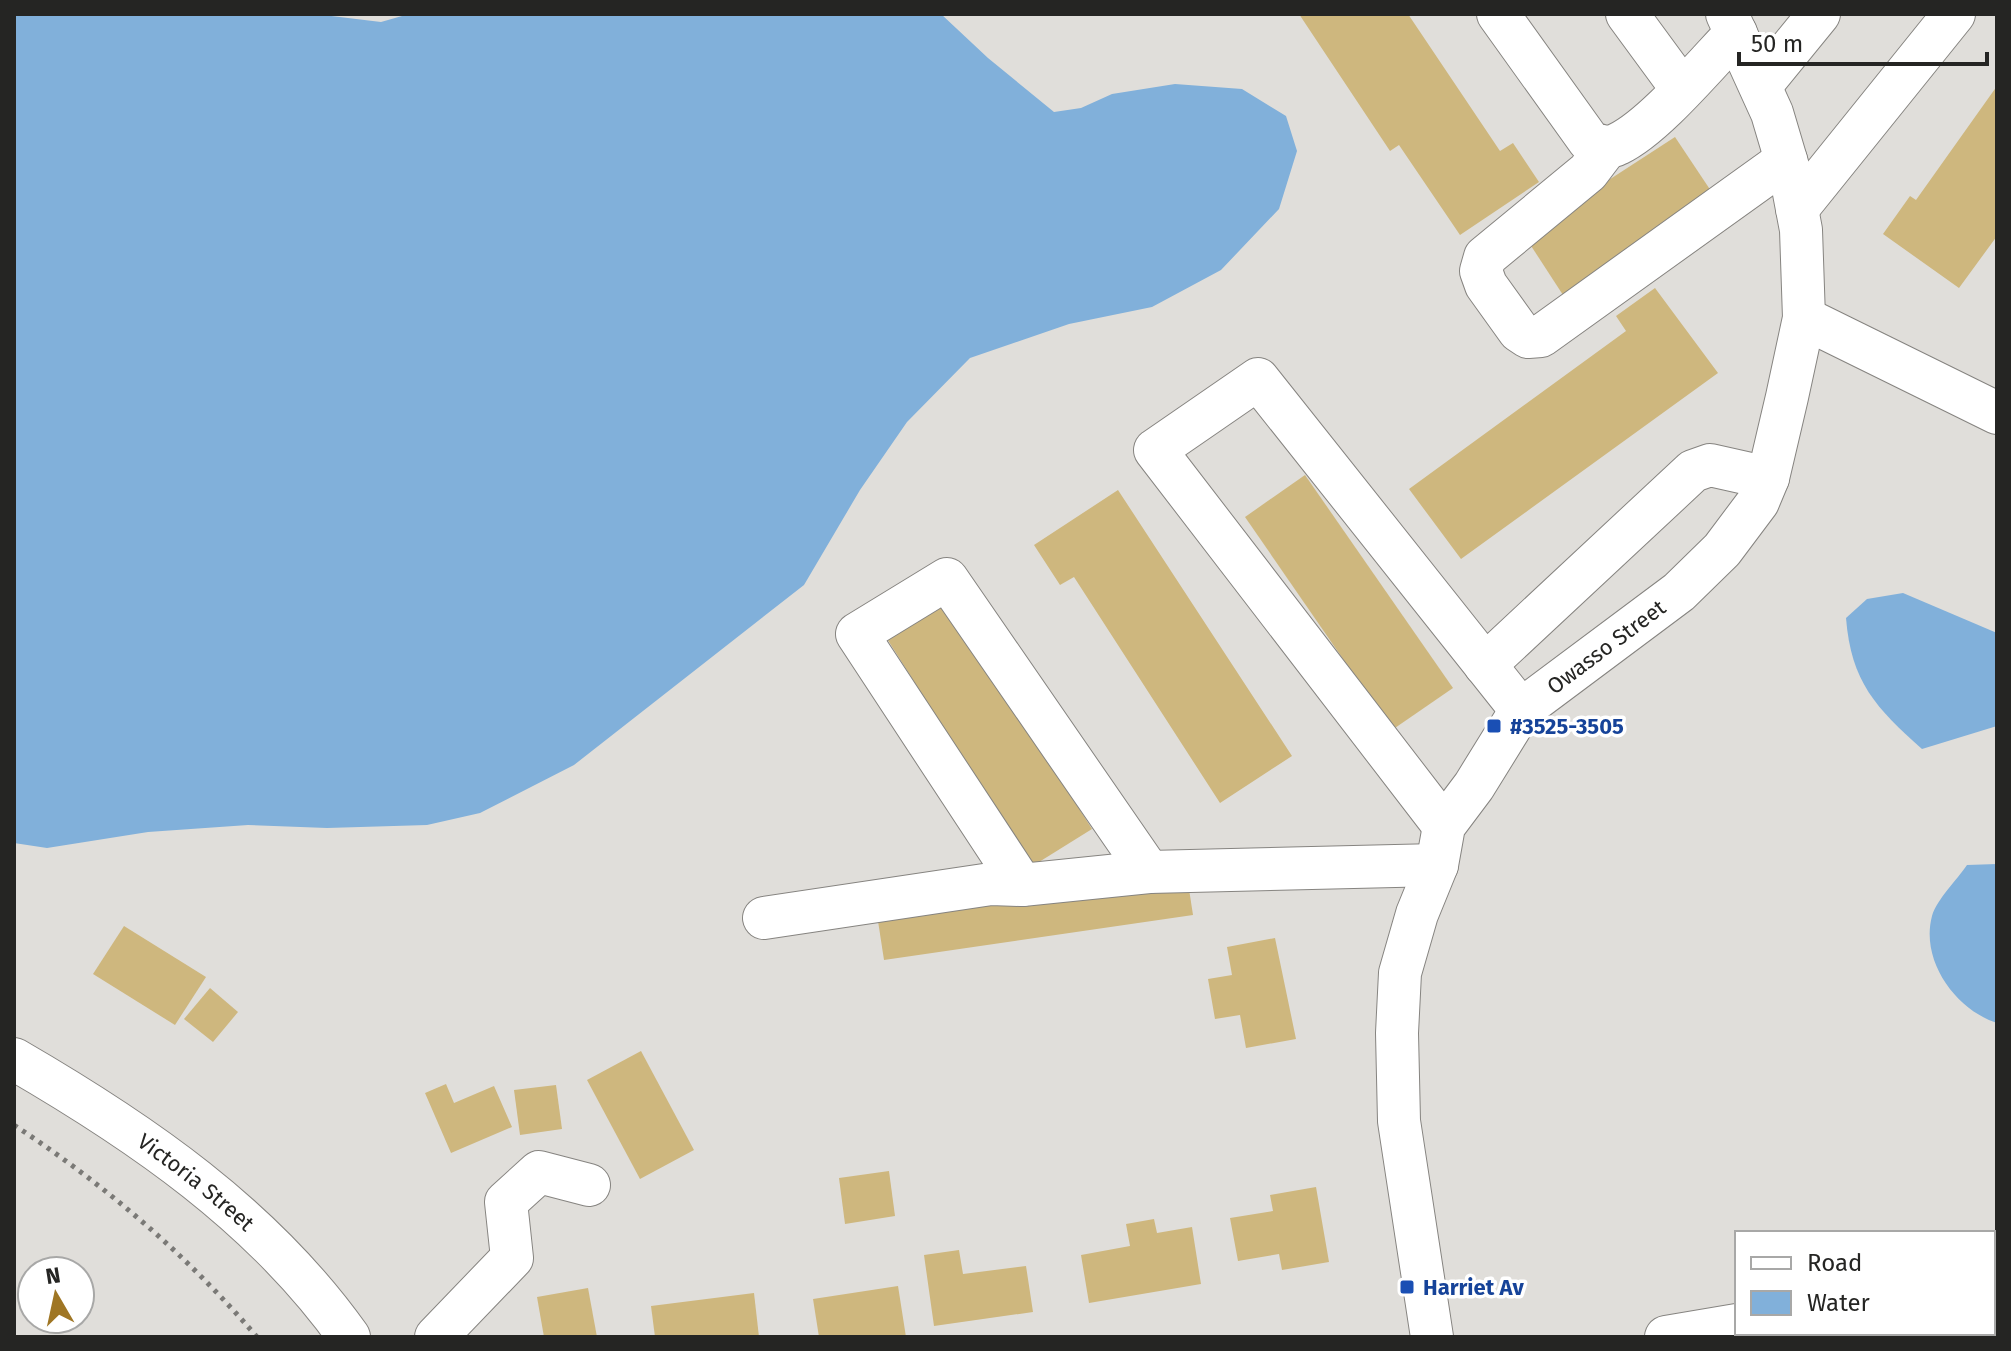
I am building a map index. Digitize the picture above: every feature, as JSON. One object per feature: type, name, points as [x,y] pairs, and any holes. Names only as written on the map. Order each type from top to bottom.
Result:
[{"type":"street","points":[[1498,14],[1589,141],[1607,147],[1618,145],[1682,89],[1732,24]]},
{"type":"street","points":[[1627,14],[1682,89]]},
{"type":"street","points":[[1761,85],[1819,14]]},
{"type":"street","points":[[1797,209],[1954,14]]},
{"type":"street","name":"Owasso Street","points":[[1432,1337],[1399,1121],[1397,1033],[1400,973],[1440,846],[1521,710],[1679,592],[1722,550],[1758,502],[1768,478],[1804,318],[1797,209],[1786,160],[1761,85],[1732,24]]},
{"type":"street","points":[[1607,147],[1588,172],[1485,257],[1481,271],[1486,285],[1519,331],[1528,337],[1541,336],[1786,160]]},
{"type":"street","points":[[1804,318],[1997,413]]},
{"type":"street","points":[[1440,846],[1155,450],[1258,379],[1521,710]]},
{"type":"street","points":[[1485,665],[1693,471],[1710,465],[1768,478]]},
{"type":"street","points":[[1022,885],[857,634],[947,579],[1149,872]]},
{"type":"street","points":[[764,918],[991,884],[1022,885],[1440,846]]},
{"type":"street","name":"Victoria Street","points":[[14,1059],[88,1102],[191,1174],[274,1251],[349,1337]]},
{"type":"street","points":[[436,1337],[512,1258],[506,1202],[539,1172],[589,1185]]},
{"type":"street","points":[[1666,1337],[1735,1325]]},
{"type":"path","points":[[14,1125],[100,1185],[174,1248],[257,1337]]},
{"type":"water","points":[[14,14],[315,14],[381,22],[409,14],[941,14],[988,58],[1054,112],[1081,108],[1112,94],[1175,84],[1242,89],[1286,116],[1297,151],[1279,209],[1221,270],[1152,307],[1069,324],[970,358],[907,422],[860,490],[804,585],[574,765],[480,813],[427,825],[327,828],[248,825],[148,832],[47,848],[14,843]]},
{"type":"water","points":[[1903,593],[1997,633],[1997,726],[1922,749],[1891,720],[1869,692],[1854,660],[1846,618],[1867,599]]},
{"type":"water","points":[[1997,864],[1997,1023],[1968,1007],[1945,982],[1931,950],[1930,933],[1935,910],[1967,865]]},
{"type":"building","points":[[1299,14],[1408,14],[1500,151],[1513,143],[1539,182],[1460,235],[1399,145],[1390,151]]},
{"type":"building","points":[[1997,86],[1997,236],[1959,288],[1883,234],[1910,196],[1916,200]]},
{"type":"building","points":[[1675,137],[1715,197],[1563,295],[1524,235]]},
{"type":"building","points":[[1655,288],[1718,373],[1461,559],[1409,489],[1626,331],[1616,316]]},
{"type":"building","points":[[1305,475],[1453,688],[1392,730],[1245,517]]},
{"type":"building","points":[[1118,490],[1292,756],[1220,803],[1074,577],[1060,585],[1034,545]]},
{"type":"building","points":[[945,596],[1092,829],[1031,867],[884,634]]},
{"type":"building","points":[[1187,876],[1193,915],[884,960],[878,921]]},
{"type":"building","points":[[124,926],[206,977],[175,1025],[93,974]]},
{"type":"building","points":[[1275,938],[1296,1039],[1246,1048],[1240,1015],[1215,1019],[1208,979],[1232,975],[1227,947]]},
{"type":"building","points":[[210,988],[238,1012],[213,1042],[184,1019]]},
{"type":"building","points":[[641,1051],[694,1150],[640,1179],[587,1080]]},
{"type":"building","points":[[446,1084],[454,1103],[494,1086],[512,1127],[451,1153],[425,1093]]},
{"type":"building","points":[[556,1085],[562,1129],[520,1135],[514,1090]]},
{"type":"building","points":[[889,1171],[895,1216],[845,1224],[839,1178]]},
{"type":"building","points":[[1316,1187],[1329,1262],[1282,1270],[1279,1254],[1238,1261],[1230,1218],[1273,1211],[1270,1195]]},
{"type":"building","points":[[1154,1219],[1157,1233],[1192,1227],[1201,1284],[1089,1303],[1081,1255],[1130,1246],[1126,1224]]},
{"type":"building","points":[[959,1250],[963,1274],[1026,1266],[1033,1312],[934,1326],[924,1255]]},
{"type":"building","points":[[898,1286],[906,1337],[819,1337],[813,1299]]},
{"type":"building","points":[[588,1288],[597,1337],[544,1337],[537,1297]]},
{"type":"building","points":[[754,1293],[759,1337],[655,1337],[651,1306]]},
{"type":"place","name":"#3525-3505","points":[[1494,726]]},
{"type":"place","name":"Harriet Av","points":[[1407,1287]]}]
